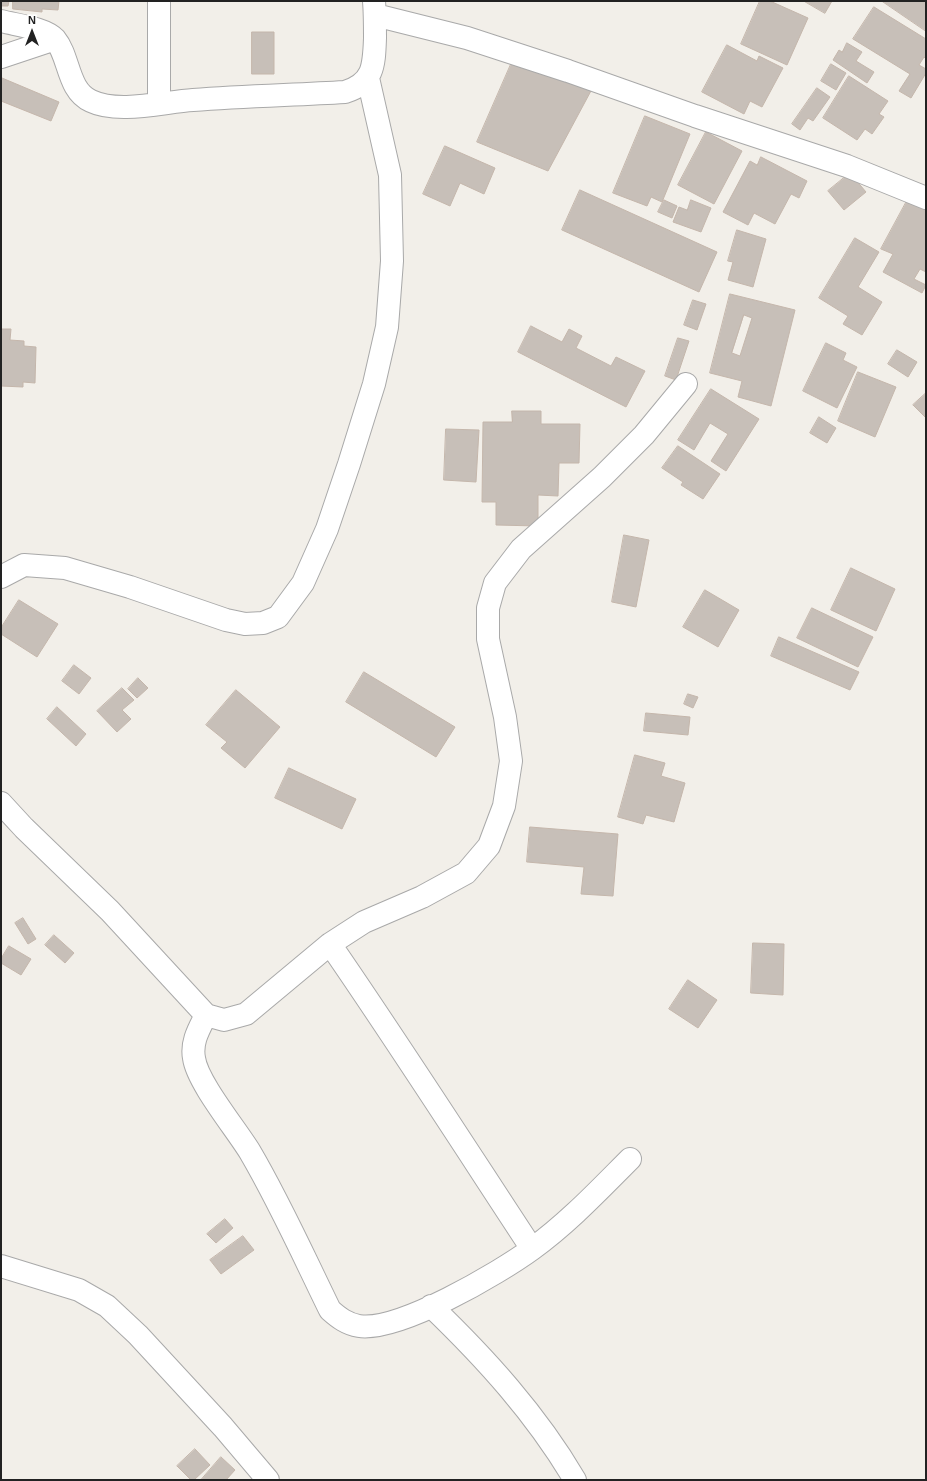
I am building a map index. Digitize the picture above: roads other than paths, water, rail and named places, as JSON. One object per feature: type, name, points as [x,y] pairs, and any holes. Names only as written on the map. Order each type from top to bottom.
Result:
[{"type":"street","points":[[159,1],[159,104]]},
{"type":"street","points":[[1,21],[34,28],[55,39],[74,83],[81,94],[90,101],[119,108],[193,100],[345,92],[357,88],[368,78],[374,64],[374,8],[561,69],[695,116],[847,166],[926,198]]},
{"type":"street","points":[[1,57],[55,39]]},
{"type":"street","points":[[1,577],[24,565],[65,568],[130,587],[226,620],[245,624],[263,623],[278,617],[303,583],[327,528],[374,384],[387,327],[392,261],[390,175],[368,78]]},
{"type":"street","points":[[1,803],[24,828],[110,911],[206,1015],[224,1020],[246,1014],[330,944],[364,922],[422,897],[466,873],[489,846],[504,806],[511,761],[505,717],[488,639],[488,608],[495,583],[521,549],[602,477],[644,435],[686,384]]},
{"type":"street","points":[[330,944],[381,1018],[430,1096],[532,1249]]},
{"type":"street","points":[[206,1015],[194,1039],[194,1058],[202,1079],[250,1152],[278,1203],[330,1310],[341,1320],[359,1326],[385,1323],[431,1306],[476,1285],[532,1249],[581,1207],[630,1159]]},
{"type":"street","points":[[1,1266],[80,1290],[107,1306],[142,1340],[223,1427],[268,1480]]},
{"type":"street","points":[[431,1306],[478,1352],[523,1403],[560,1455],[574,1480]]}]
